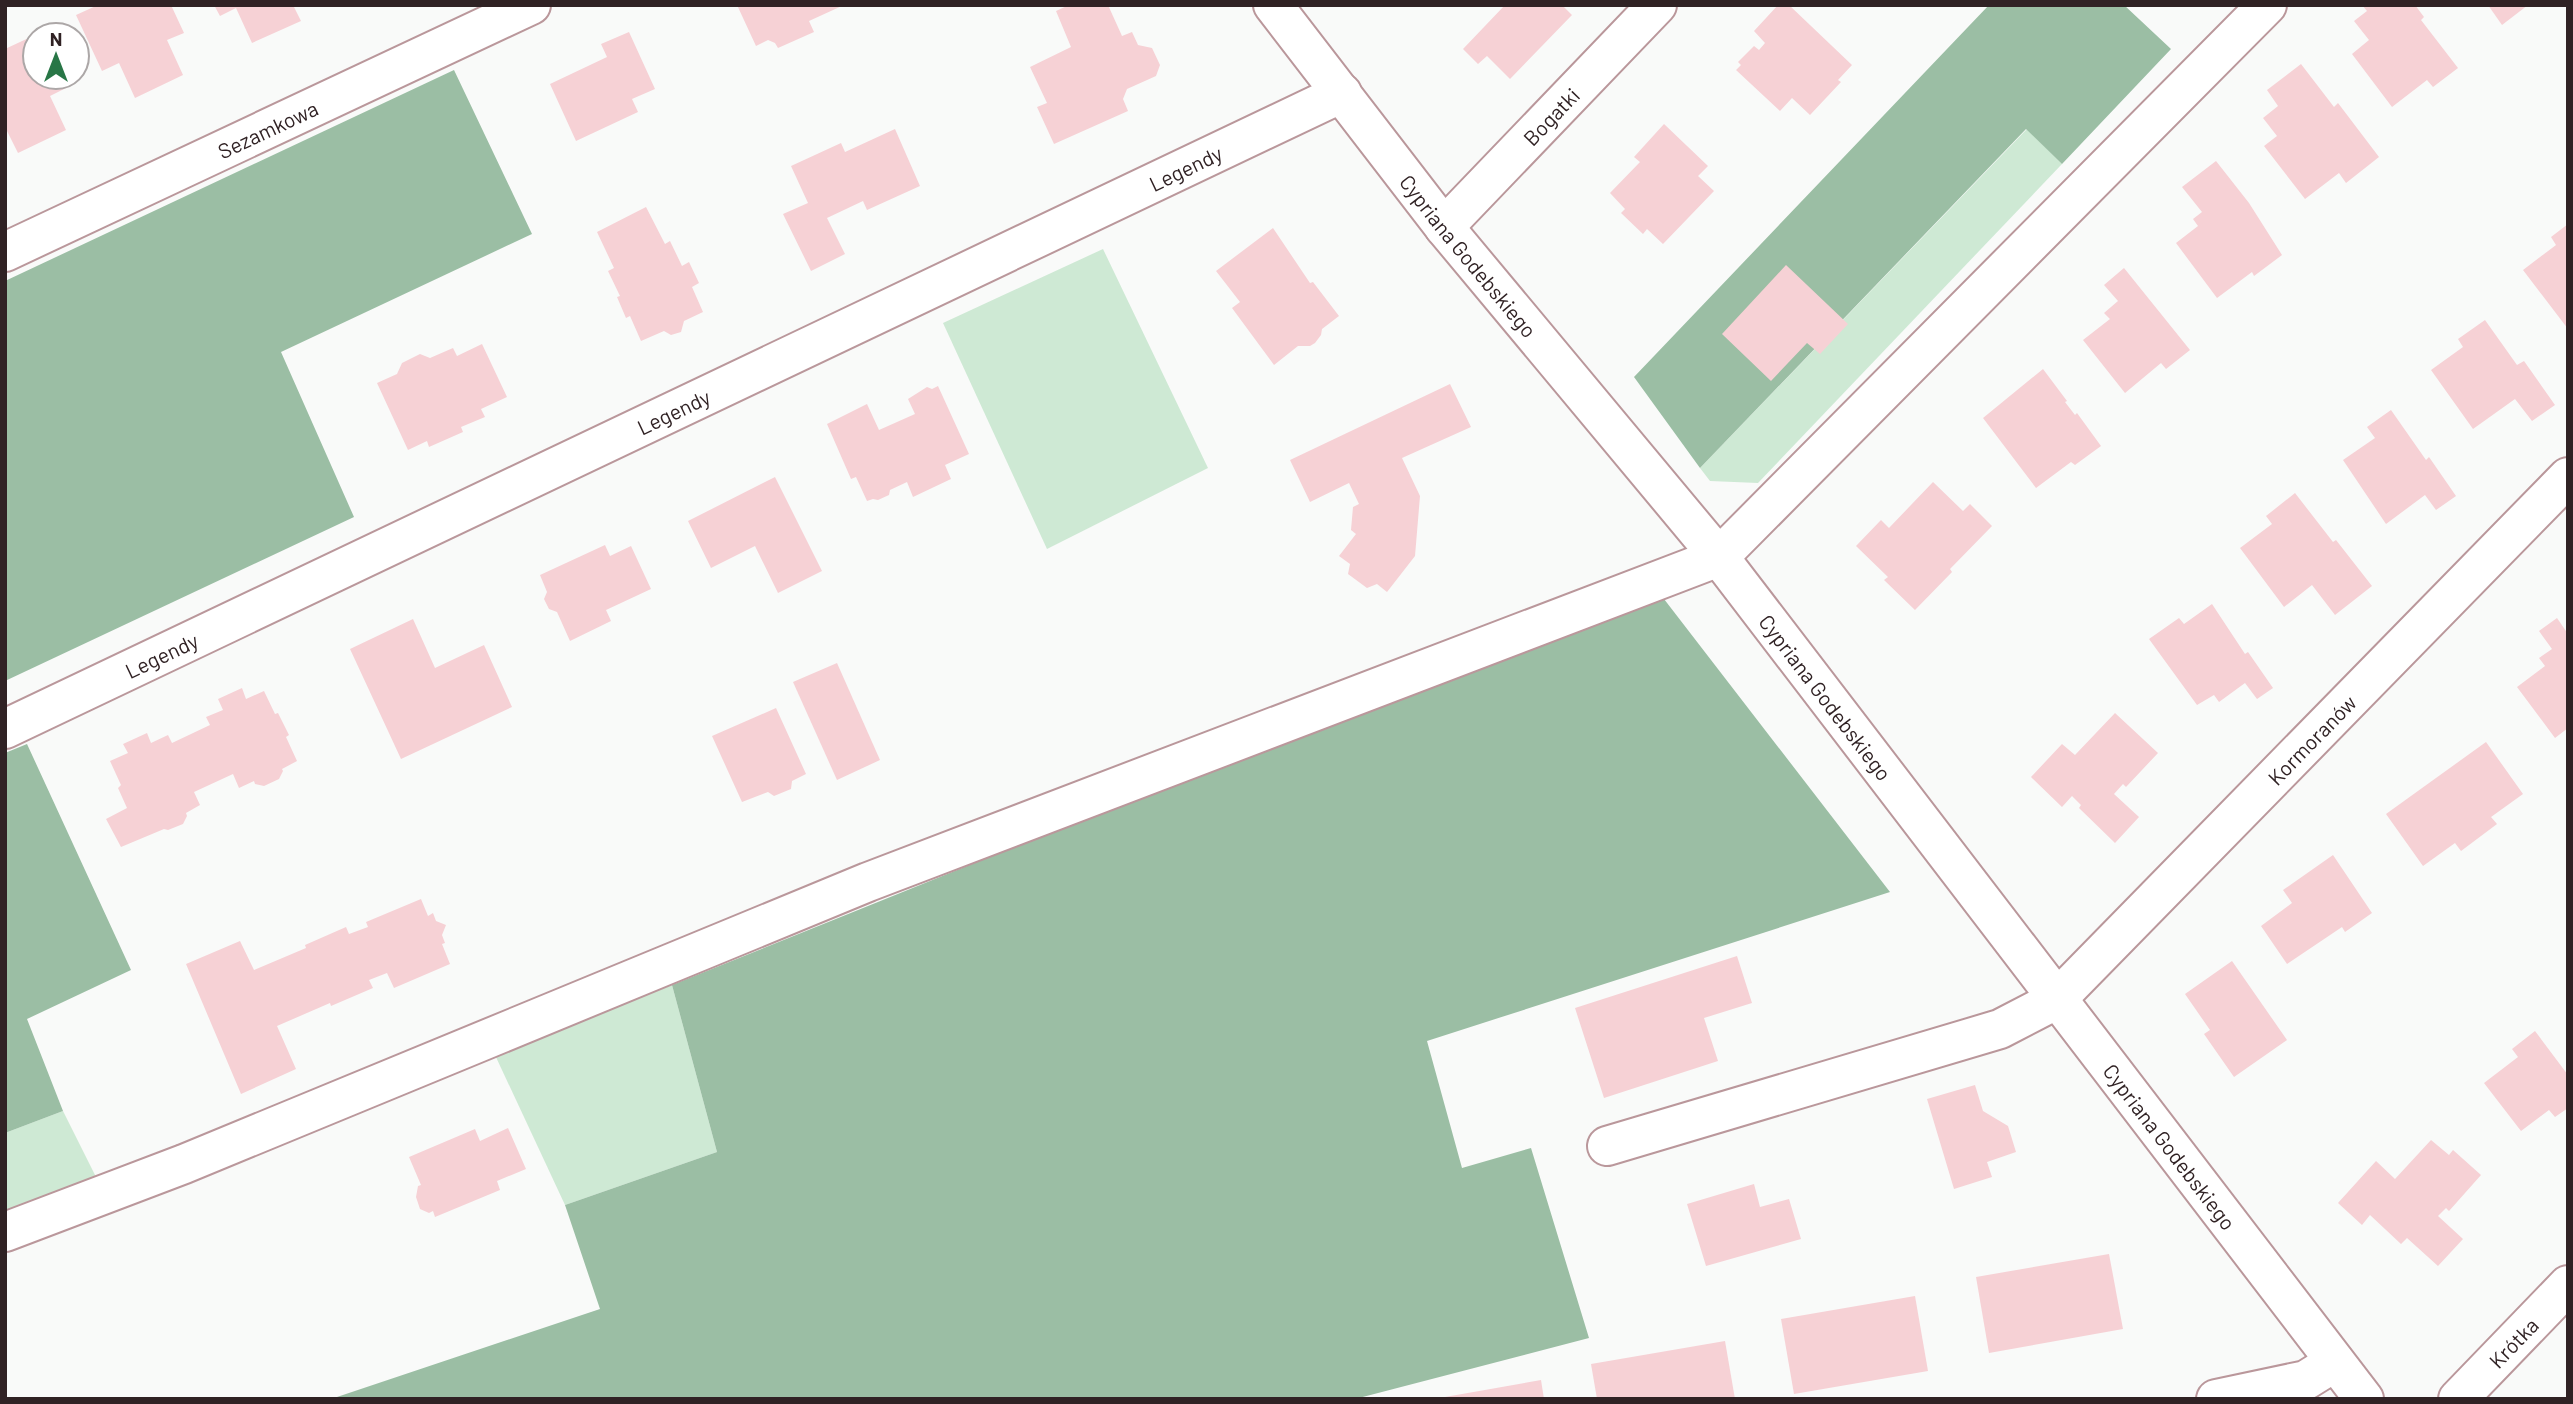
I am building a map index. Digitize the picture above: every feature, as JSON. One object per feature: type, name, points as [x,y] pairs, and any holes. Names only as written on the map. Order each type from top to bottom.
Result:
[{"type":"street","name":"Sezamkowa","points":[[5,252],[531,5]]},
{"type":"street","name":"Cypriana Godebskiego","points":[[1273,5],[1444,227],[1719,557],[2364,1399]]},
{"type":"street","name":"Bogatki","points":[[1444,227],[1657,5]]},
{"type":"street","points":[[5,1232],[184,1164],[868,882],[1719,557],[2267,5]]},
{"type":"street","name":"Legendy","points":[[5,730],[1342,93]]},
{"type":"street","name":"Kormoranów","points":[[1607,1146],[2000,1029],[2056,1000],[2568,477]]},
{"type":"street","name":"Krótka","points":[[2458,1399],[2568,1285]]},
{"type":"street","points":[[2216,1399],[2306,1380],[2335,1362]]},
{"type":"green space","points":[[1989,5],[2124,5],[2171,49],[2062,164],[2026,129],[1700,468],[1634,377]]},
{"type":"green space","points":[[454,70],[532,234],[281,352],[354,517],[5,681],[5,281]]},
{"type":"green space","points":[[2027,129],[2062,164],[1758,483],[1710,481],[1700,468]]},
{"type":"green space","points":[[1103,249],[1208,468],[1047,549],[943,323]]},
{"type":"green space","points":[[1664,599],[1890,892],[1427,1041],[1462,1168],[1531,1148],[1589,1338],[1355,1399],[331,1399],[600,1309],[565,1205],[717,1152],[672,985],[1019,845]]},
{"type":"green space","points":[[27,744],[131,970],[27,1019],[63,1111],[5,1133],[5,753]]},
{"type":"green space","points":[[672,985],[717,1152],[565,1205],[495,1055]]},
{"type":"green space","points":[[63,1111],[98,1181],[5,1213],[5,1133]]},
{"type":"building","points":[[98,5],[171,5],[184,33],[167,40],[183,75],[135,98],[119,63],[102,71],[91,47],[91,21],[79,21],[76,15]]},
{"type":"building","points":[[214,5],[293,5],[301,21],[252,43],[236,8],[220,16]]},
{"type":"building","points":[[737,5],[844,5],[809,21],[814,32],[778,48],[768,40],[756,46]]},
{"type":"building","points":[[1069,5],[1108,5],[1122,36],[1132,32],[1138,45],[1152,48],[1160,65],[1156,76],[1127,89],[1123,99],[1128,111],[1054,144],[1037,107],[1047,103],[1030,67],[1071,47],[1056,11]]},
{"type":"building","points":[[1505,5],[1562,5],[1572,15],[1510,79],[1487,56],[1478,64],[1463,49]]},
{"type":"building","points":[[1778,5],[1789,5],[1852,65],[1838,80],[1841,82],[1810,115],[1792,98],[1780,111],[1736,70],[1741,65],[1738,62],[1754,46],[1759,50],[1765,43],[1754,31]]},
{"type":"building","points":[[2362,5],[2415,5],[2424,17],[2421,20],[2458,68],[2433,87],[2427,80],[2392,107],[2352,54],[2369,40],[2354,21],[2367,11]]},
{"type":"building","points":[[2488,5],[2528,5],[2502,25]]},
{"type":"building","points":[[629,32],[655,89],[632,99],[638,112],[576,141],[550,84],[607,57],[601,44]]},
{"type":"building","points":[[21,42],[21,91],[60,91],[50,96],[66,130],[18,153],[5,127],[5,49]]},
{"type":"building","points":[[2301,64],[2334,107],[2338,103],[2379,157],[2346,183],[2339,173],[2305,199],[2264,146],[2277,136],[2263,118],[2278,106],[2267,90]]},
{"type":"building","points":[[1664,124],[1708,166],[1698,176],[1714,191],[1663,244],[1647,229],[1643,234],[1621,213],[1625,209],[1610,193],[1640,162],[1634,157]]},
{"type":"building","points":[[895,129],[920,186],[867,210],[863,201],[827,218],[845,254],[811,271],[783,214],[808,203],[791,166],[841,143],[845,152]]},
{"type":"building","points":[[2216,161],[2249,203],[2282,255],[2254,276],[2252,272],[2217,298],[2176,243],[2198,226],[2193,219],[2202,212],[2182,187]]},
{"type":"building","points":[[646,207],[665,244],[670,241],[682,266],[689,262],[699,283],[692,287],[703,312],[684,321],[681,332],[671,335],[664,331],[641,341],[630,316],[626,318],[617,297],[620,296],[608,271],[614,268],[597,232]]},
{"type":"building","points":[[2568,224],[2568,329],[2523,270],[2556,245],[2551,237]]},
{"type":"building","points":[[1273,228],[1310,283],[1313,282],[1339,316],[1322,329],[1315,343],[1298,346],[1274,365],[1232,308],[1240,302],[1216,271]]},
{"type":"building","points":[[1786,265],[1848,324],[1820,354],[1807,343],[1771,381],[1722,334]]},
{"type":"building","points":[[2124,268],[2190,350],[2166,369],[2161,363],[2125,393],[2083,340],[2110,319],[2104,313],[2118,301],[2104,285]]},
{"type":"building","points":[[2485,320],[2517,365],[2524,361],[2555,405],[2532,421],[2515,399],[2473,429],[2431,370],[2463,347],[2458,339]]},
{"type":"building","points":[[482,344],[507,397],[481,409],[485,417],[461,427],[463,432],[429,447],[427,441],[408,450],[377,383],[397,374],[402,363],[420,354],[430,358],[453,348],[457,356]]},
{"type":"building","points":[[2043,369],[2067,401],[2065,402],[2075,415],[2077,413],[2101,446],[2075,465],[2071,462],[2036,488],[1983,418]]},
{"type":"building","points":[[1450,384],[1471,427],[1402,458],[1420,496],[1415,556],[1387,592],[1377,584],[1367,588],[1348,574],[1350,564],[1339,556],[1356,534],[1351,530],[1353,507],[1359,504],[1349,483],[1310,502],[1290,460]]},
{"type":"building","points":[[938,386],[969,454],[945,465],[951,479],[913,497],[907,482],[890,490],[889,495],[867,501],[856,477],[851,479],[827,424],[867,404],[879,430],[915,414],[908,399],[927,387],[932,389]]},
{"type":"building","points":[[2391,410],[2426,460],[2429,457],[2456,496],[2436,510],[2425,495],[2386,524],[2343,460],[2375,438],[2367,427]]},
{"type":"building","points":[[775,477],[822,571],[778,593],[755,546],[711,568],[688,521]]},
{"type":"building","points":[[1933,482],[1963,511],[1970,504],[1992,526],[1915,610],[1884,580],[1888,577],[1856,546],[1881,520],[1889,528]]},
{"type":"building","points":[[2295,493],[2372,586],[2335,615],[2312,585],[2284,607],[2240,548],[2272,524],[2266,516]]},
{"type":"building","points":[[605,545],[610,556],[631,546],[651,589],[606,610],[611,621],[570,641],[557,612],[549,609],[544,599],[547,592],[540,575]]},
{"type":"building","points":[[2212,604],[2245,654],[2248,652],[2273,688],[2257,699],[2245,683],[2219,702],[2214,695],[2197,705],[2149,639],[2179,618],[2184,624]]},
{"type":"building","points":[[2557,618],[2568,634],[2568,728],[2555,738],[2517,687],[2545,666],[2539,658],[2552,649],[2539,631]]},
{"type":"building","points":[[413,619],[435,668],[484,645],[512,707],[401,759],[350,649]]},
{"type":"building","points":[[837,663],[880,760],[837,780],[793,682]]},
{"type":"building","points":[[242,688],[246,699],[264,691],[289,735],[286,737],[297,761],[282,769],[279,779],[264,786],[255,784],[254,781],[239,788],[233,774],[194,792],[200,805],[186,813],[183,824],[121,847],[106,819],[127,808],[118,788],[121,785],[110,761],[128,753],[123,744],[147,733],[151,743],[168,735],[172,743],[210,725],[206,717],[223,710],[218,699]]},
{"type":"building","points":[[776,708],[806,774],[792,781],[791,789],[774,796],[768,792],[742,802],[712,736]]},
{"type":"building","points":[[2115,713],[2158,753],[2126,787],[2123,784],[2114,794],[2139,817],[2115,843],[2079,808],[2081,805],[2072,796],[2062,807],[2031,777],[2062,744],[2075,755]]},
{"type":"building","points":[[2486,742],[2523,794],[2491,817],[2497,824],[2461,851],[2455,843],[2423,866],[2386,814]]},
{"type":"building","points":[[2333,855],[2372,913],[2345,932],[2342,927],[2287,964],[2261,926],[2292,903],[2283,890]]},
{"type":"building","points":[[421,899],[428,916],[433,913],[436,921],[446,925],[442,935],[445,943],[442,944],[450,964],[394,988],[387,973],[369,980],[373,988],[277,1026],[296,1069],[241,1094],[186,964],[240,941],[254,970],[346,927],[349,934],[368,927],[366,922]]},
{"type":"building","points":[[1737,956],[1752,1003],[1704,1018],[1718,1061],[1604,1098],[1575,1008]]},
{"type":"building","points":[[2232,961],[2287,1040],[2234,1077],[2204,1034],[2210,1030],[2185,994]]},
{"type":"building","points":[[2535,1031],[2568,1075],[2568,1108],[2555,1117],[2549,1110],[2521,1131],[2484,1083],[2518,1057],[2512,1049]]},
{"type":"building","points":[[1975,1085],[1983,1111],[2008,1126],[2016,1152],[1987,1162],[1992,1177],[1954,1189],[1927,1099]]},
{"type":"building","points":[[508,1128],[526,1169],[497,1181],[500,1190],[435,1217],[433,1211],[429,1213],[420,1209],[416,1197],[418,1186],[421,1185],[409,1157],[475,1129],[480,1141]]},
{"type":"building","points":[[2431,1140],[2449,1155],[2453,1150],[2481,1175],[2449,1211],[2446,1208],[2438,1216],[2463,1239],[2438,1266],[2407,1238],[2401,1244],[2370,1215],[2362,1225],[2338,1203],[2376,1161],[2395,1179]]},
{"type":"building","points":[[1754,1184],[1760,1207],[1789,1199],[1801,1239],[1706,1266],[1687,1204]]},
{"type":"building","points":[[2109,1254],[2123,1329],[1989,1353],[1976,1277]]},
{"type":"building","points":[[1915,1296],[1928,1371],[1794,1394],[1781,1319]]},
{"type":"building","points":[[1725,1341],[1735,1399],[1597,1399],[1591,1364]]},
{"type":"building","points":[[1541,1380],[1544,1399],[1445,1399],[1445,1397]]}]
